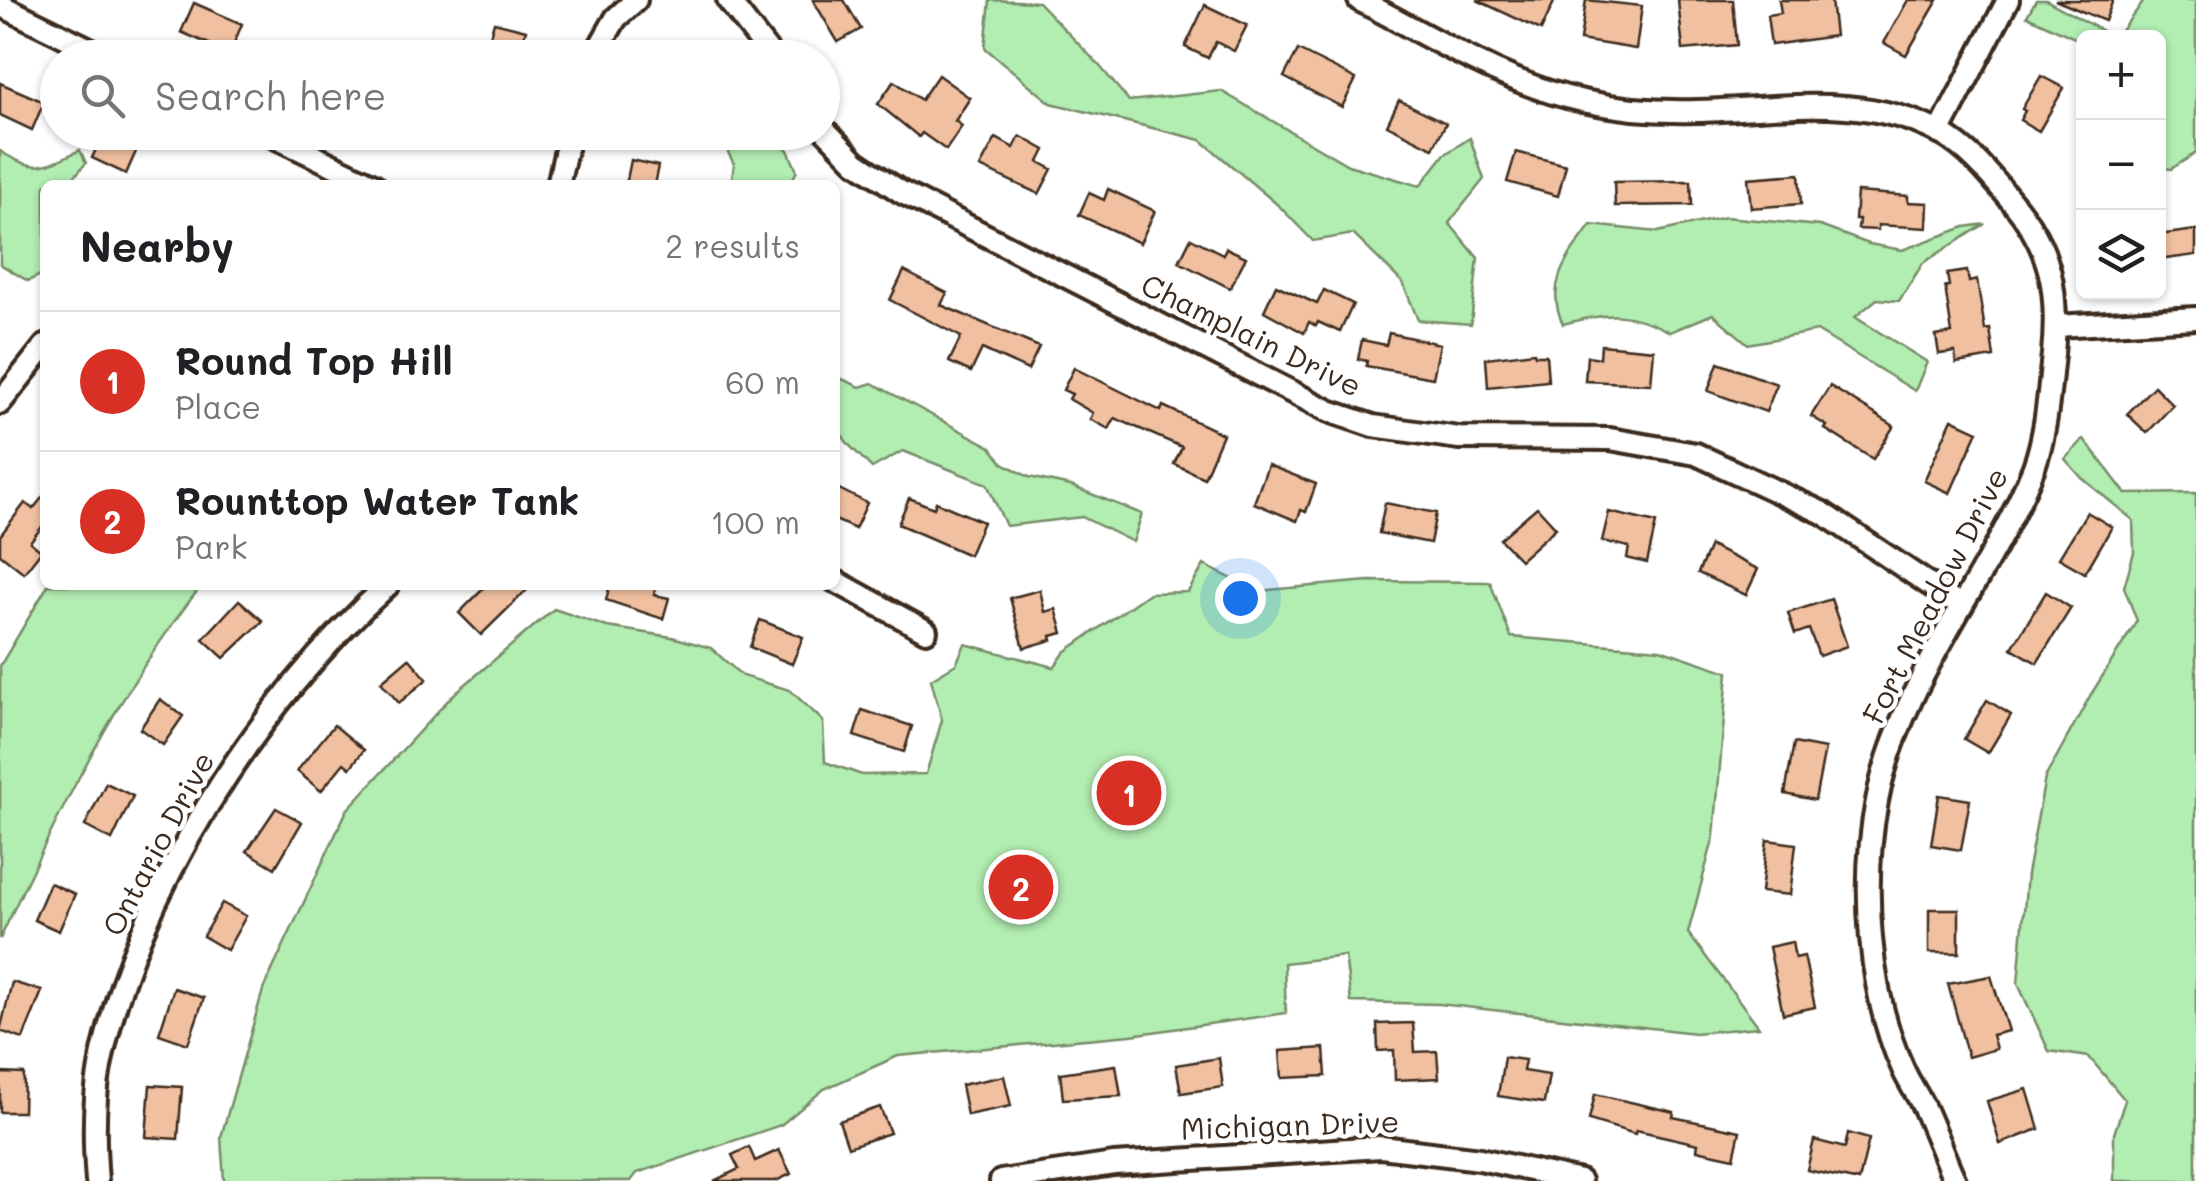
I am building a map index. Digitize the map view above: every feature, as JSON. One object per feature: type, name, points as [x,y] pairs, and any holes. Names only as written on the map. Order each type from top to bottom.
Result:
[{"type":"street","points":[[604,40],[616,18],[636,0]]},
{"type":"street","points":[[728,0],[759,40]]},
{"type":"street","name":"Fort Meadow Drive","points":[[1359,0],[1515,78],[1583,101],[1694,112],[1848,105],[1893,115],[1940,133],[1979,161],[2023,214],[2042,249],[2055,284],[2056,326],[2046,419],[2035,463],[2008,524],[1917,686],[1877,798],[1869,857],[1875,968],[1887,1021],[1902,1068],[1924,1107],[1954,1181]]},
{"type":"street","points":[[1940,133],[2008,0]]},
{"type":"street","points":[[0,5],[71,40]]},
{"type":"street","name":"Champlain Drive","points":[[840,146],[856,162],[901,192],[1329,412],[1373,426],[1459,438],[1610,438],[1696,454],[1824,513],[1960,605]]},
{"type":"street","points":[[301,150],[364,180]]},
{"type":"street","points":[[559,180],[566,150]]},
{"type":"street","points":[[2056,326],[2196,318]]},
{"type":"street","points":[[0,403],[40,352]]},
{"type":"street","points":[[840,584],[926,632]]},
{"type":"street","name":"Ontario Drive","points":[[97,1181],[94,1141],[99,1071],[113,1012],[168,881],[225,773],[343,625],[382,590]]},
{"type":"street","name":"Michigan Drive","points":[[1001,1181],[1114,1164],[1381,1148],[1480,1158],[1580,1181]]},
{"type":"green space","points":[[990,0],[1038,2],[1129,101],[1221,91],[1348,165],[1420,186],[1444,155],[1470,138],[1484,179],[1449,223],[1478,258],[1471,324],[1418,320],[1403,283],[1353,234],[1313,241],[1279,206],[1201,140],[1051,103],[985,48]]},
{"type":"green space","points":[[2036,0],[2046,0],[2100,30],[2076,30],[2076,39],[2027,16]]},
{"type":"green space","points":[[2145,0],[2196,0],[2196,153],[2171,169],[2166,168],[2166,30],[2121,30]]},
{"type":"green space","points":[[80,150],[86,163],[71,180],[40,180],[40,275],[28,281],[0,264],[0,151],[32,165],[57,161]]},
{"type":"green space","points":[[727,150],[788,150],[797,171],[792,180],[732,180],[734,164]]},
{"type":"green space","points":[[1725,217],[1820,226],[1869,244],[1902,250],[1965,227],[1985,224],[1923,263],[1899,301],[1877,299],[1855,317],[1927,362],[1915,391],[1817,331],[1748,344],[1713,314],[1670,332],[1642,320],[1618,316],[1563,324],[1557,284],[1567,260],[1591,225],[1658,232]]},
{"type":"green space","points":[[840,378],[860,387],[872,383],[991,447],[1003,463],[1029,477],[1071,486],[1142,514],[1133,542],[1082,517],[1006,526],[987,484],[903,451],[872,468],[840,432]]},
{"type":"green space","points":[[2084,439],[2126,494],[2196,493],[2196,1181],[2114,1181],[2114,1134],[2125,1100],[2089,1057],[2049,1051],[2018,984],[2027,874],[2045,778],[2137,621],[2124,587],[2134,552],[2133,520],[2065,459]]},
{"type":"green space","points":[[1204,565],[1257,591],[1368,581],[1490,582],[1511,637],[1660,649],[1728,672],[1714,836],[1688,933],[1759,1027],[1695,1033],[1439,1004],[1351,1002],[1345,956],[1284,963],[1286,1013],[1131,1035],[898,1056],[824,1089],[781,1125],[637,1173],[631,1181],[224,1181],[221,1137],[263,990],[347,810],[453,695],[554,609],[607,627],[672,637],[711,648],[742,676],[790,690],[823,721],[825,762],[862,775],[926,774],[942,720],[931,679],[956,664],[965,644],[1054,667],[1065,652],[1149,593],[1188,592]]},
{"type":"green space","points":[[45,590],[198,590],[143,668],[90,756],[0,939],[0,666]]},
{"type":"building","points":[[813,0],[844,0],[861,29],[837,40]]},
{"type":"building","points":[[1477,0],[1555,0],[1541,30]]},
{"type":"building","points":[[1586,0],[1642,6],[1636,49],[1580,40]]},
{"type":"building","points":[[1678,0],[1733,0],[1737,45],[1683,50]]},
{"type":"building","points":[[1779,0],[1831,0],[1835,36],[1771,45],[1767,15],[1781,13]]},
{"type":"building","points":[[1908,0],[1938,0],[1906,55],[1884,43]]},
{"type":"building","points":[[2055,0],[2113,0],[2105,21]]},
{"type":"building","points":[[194,3],[242,24],[235,40],[200,40],[181,32]]},
{"type":"building","points":[[1205,5],[1247,25],[1234,51],[1216,42],[1208,58],[1185,47]]},
{"type":"building","points":[[494,22],[526,30],[523,40],[489,40]]},
{"type":"building","points":[[1298,50],[1356,79],[1342,107],[1284,77]]},
{"type":"building","points":[[938,75],[970,98],[955,121],[962,126],[946,150],[922,133],[919,137],[878,104],[894,81],[921,100]]},
{"type":"building","points":[[2041,76],[2064,88],[2039,131],[2020,120]]},
{"type":"building","points":[[0,83],[40,100],[32,130],[0,115]]},
{"type":"building","points":[[1399,100],[1446,123],[1433,148],[1387,125]]},
{"type":"building","points":[[1020,136],[1045,150],[1039,162],[1052,169],[1039,194],[980,167],[996,138],[1014,148]]},
{"type":"building","points":[[96,150],[137,150],[126,174],[92,158]]},
{"type":"building","points":[[1516,152],[1566,165],[1558,196],[1507,182]]},
{"type":"building","points":[[631,160],[658,166],[655,180],[627,180]]},
{"type":"building","points":[[1799,174],[1801,204],[1751,208],[1748,178]]},
{"type":"building","points":[[1691,181],[1692,205],[1615,206],[1614,182]]},
{"type":"building","points":[[1108,189],[1155,211],[1140,243],[1079,215],[1089,193],[1104,200]]},
{"type":"building","points":[[1857,192],[1908,196],[1908,202],[1928,203],[1927,228],[1878,225],[1878,230],[1858,229]]},
{"type":"building","points":[[2196,230],[2196,255],[2166,259],[2166,234]]},
{"type":"building","points":[[1191,238],[1223,254],[1226,248],[1246,257],[1230,288],[1179,262]]},
{"type":"building","points":[[904,271],[947,293],[941,305],[1039,347],[1028,370],[982,349],[971,372],[949,362],[961,337],[890,300]]},
{"type":"building","points":[[1967,271],[1969,282],[1977,280],[1994,357],[1956,363],[1955,352],[1939,354],[1936,336],[1952,333],[1945,287],[1949,286],[1947,274]]},
{"type":"building","points":[[1276,285],[1317,304],[1324,290],[1353,304],[1340,332],[1309,322],[1304,333],[1264,311]]},
{"type":"building","points":[[1389,333],[1440,344],[1433,378],[1366,366],[1367,361],[1358,359],[1362,340],[1386,345]]},
{"type":"building","points":[[1601,345],[1654,350],[1651,384],[1585,381],[1587,356],[1600,358]]},
{"type":"building","points":[[1534,352],[1546,355],[1548,381],[1488,387],[1486,358]]},
{"type":"building","points":[[1718,363],[1777,384],[1766,412],[1708,391]]},
{"type":"building","points":[[1074,368],[1161,411],[1163,406],[1223,434],[1204,478],[1174,464],[1182,447],[1115,418],[1109,429],[1090,419],[1093,413],[1069,399],[1072,394],[1063,390]]},
{"type":"building","points":[[1830,386],[1894,426],[1873,459],[1811,416]]},
{"type":"building","points":[[2154,386],[2173,405],[2147,433],[2127,414]]},
{"type":"building","points":[[1952,419],[1978,431],[1950,493],[1924,481]]},
{"type":"building","points":[[1268,465],[1316,484],[1306,512],[1301,510],[1297,521],[1254,503]]},
{"type":"building","points":[[840,490],[867,503],[855,529],[840,522]]},
{"type":"building","points":[[909,498],[934,508],[936,502],[983,522],[969,555],[898,524]]},
{"type":"building","points":[[40,500],[40,529],[30,542],[40,552],[24,573],[0,554],[0,536],[25,503],[33,509]]},
{"type":"building","points":[[1385,503],[1436,513],[1430,543],[1379,533]]},
{"type":"building","points":[[1537,507],[1556,528],[1520,560],[1500,539]]},
{"type":"building","points":[[1609,512],[1656,523],[1647,563],[1627,558],[1629,547],[1602,541]]},
{"type":"building","points":[[2087,512],[2112,527],[2085,573],[2059,558]]},
{"type":"building","points":[[1710,546],[1758,569],[1746,595],[1698,573]]},
{"type":"building","points":[[482,590],[527,590],[481,635],[459,613]]},
{"type":"building","points":[[609,590],[655,590],[654,595],[669,598],[663,619],[606,600]]},
{"type":"building","points":[[1040,590],[1045,612],[1056,609],[1063,633],[1024,648],[1010,598]]},
{"type":"building","points":[[2046,592],[2071,608],[2037,663],[2012,648]]},
{"type":"building","points":[[1831,599],[1847,646],[1819,656],[1809,629],[1795,634],[1788,613]]},
{"type":"building","points":[[239,600],[263,621],[224,658],[203,639]]},
{"type":"building","points":[[760,620],[803,637],[792,664],[750,647]]},
{"type":"building","points":[[409,658],[427,679],[399,703],[381,682]]},
{"type":"building","points":[[160,699],[183,716],[163,745],[140,729]]},
{"type":"building","points":[[1987,700],[2011,715],[1988,753],[1964,739]]},
{"type":"building","points":[[862,710],[912,726],[904,752],[854,736]]},
{"type":"building","points":[[334,725],[364,750],[350,768],[344,763],[321,791],[297,771]]},
{"type":"building","points":[[1794,743],[1825,749],[1815,800],[1785,794]]},
{"type":"building","points":[[106,783],[133,796],[112,840],[85,826]]},
{"type":"building","points":[[1939,795],[1970,800],[1961,850],[1931,845]]},
{"type":"building","points":[[276,808],[302,822],[275,868],[247,851]]},
{"type":"building","points":[[1767,840],[1796,844],[1790,895],[1761,892]]},
{"type":"building","points":[[50,883],[75,894],[59,931],[34,920]]},
{"type":"building","points":[[222,903],[246,916],[227,950],[203,936]]},
{"type":"building","points":[[1929,909],[1959,909],[1959,953],[1929,953]]},
{"type":"building","points":[[1792,942],[1795,958],[1804,956],[1815,1007],[1783,1014],[1769,947]]},
{"type":"building","points":[[1991,976],[2008,1031],[1992,1035],[1996,1049],[1968,1057],[1948,984]]},
{"type":"building","points":[[12,982],[42,991],[23,1039],[0,1031]]},
{"type":"building","points":[[174,988],[204,998],[188,1044],[159,1034]]},
{"type":"building","points":[[1413,1023],[1415,1052],[1437,1051],[1439,1078],[1395,1080],[1394,1050],[1378,1051],[1377,1024]]},
{"type":"building","points":[[1324,1048],[1326,1076],[1282,1078],[1280,1051]]},
{"type":"building","points":[[1504,1057],[1525,1060],[1523,1071],[1549,1075],[1544,1103],[1498,1096]]},
{"type":"building","points":[[1219,1058],[1223,1087],[1181,1093],[1176,1065]]},
{"type":"building","points":[[1116,1065],[1121,1096],[1063,1099],[1060,1073]]},
{"type":"building","points":[[0,1073],[24,1074],[23,1112],[0,1112]]},
{"type":"building","points":[[1004,1076],[1011,1106],[967,1115],[961,1085]]},
{"type":"building","points":[[150,1085],[182,1087],[178,1139],[146,1137]]},
{"type":"building","points":[[2027,1089],[2039,1129],[2000,1144],[1987,1101]]},
{"type":"building","points":[[1595,1094],[1674,1112],[1673,1117],[1740,1131],[1734,1158],[1697,1150],[1698,1144],[1636,1130],[1635,1134],[1589,1120]]},
{"type":"building","points":[[880,1107],[890,1133],[848,1147],[839,1121]]},
{"type":"building","points":[[1848,1133],[1869,1139],[1859,1181],[1807,1170],[1814,1140],[1845,1148]]},
{"type":"building","points":[[749,1147],[755,1161],[779,1150],[791,1174],[776,1181],[714,1181],[739,1169],[732,1155]]},
{"type":"place","name":"Round Top Hill","points":[[1129,793]]},
{"type":"place","name":"Rounttop Water Tank","points":[[1021,887]]}]
